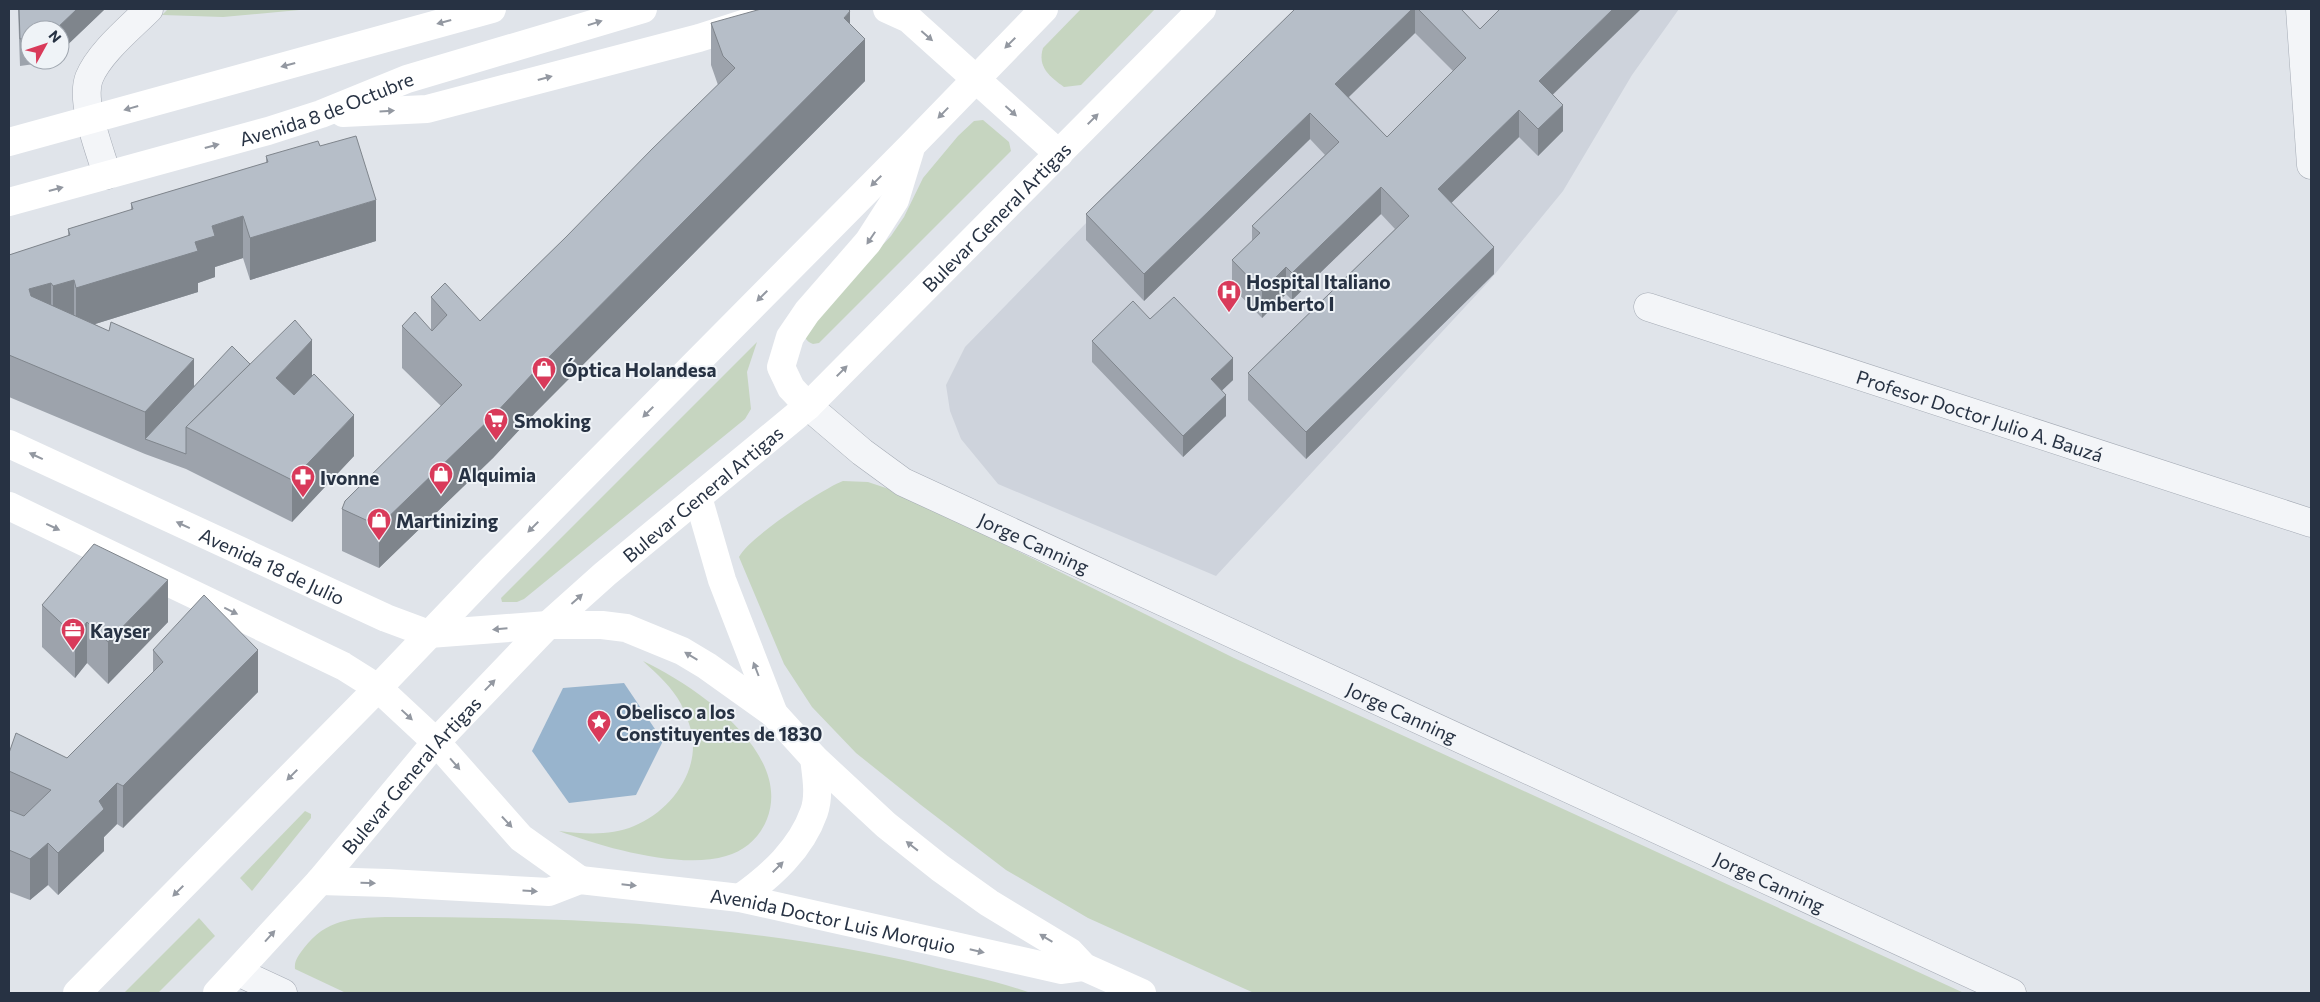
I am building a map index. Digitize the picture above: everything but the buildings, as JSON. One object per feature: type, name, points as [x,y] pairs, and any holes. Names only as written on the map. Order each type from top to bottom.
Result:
[{"type":"main road","points":[[9,142],[492,9]]},
{"type":"main road","name":"Avenida 8 de Octubre","points":[[9,202],[321,114],[407,79],[643,9]]},
{"type":"main road","points":[[321,114],[427,109],[699,38],[790,9]]},
{"type":"main road","points":[[887,9],[908,19],[1059,154]]},
{"type":"main road","points":[[77,993],[378,688],[490,570],[911,146],[1044,9]]},
{"type":"main road","name":"Bulevar General Artigas","points":[[217,993],[320,881],[436,742],[548,625],[605,574],[808,406],[1202,9]]},
{"type":"main road","points":[[808,406],[791,388],[781,367],[790,337],[807,312],[868,242],[895,200],[911,146]]},
{"type":"main road","name":"Avenida 18 de Julio","points":[[9,444],[386,618],[429,634],[548,625]]},
{"type":"main road","name":"Avenida Doctor Luis Morquio","points":[[698,497],[722,580],[774,714]]},
{"type":"main road","points":[[9,506],[343,666],[378,688],[436,742]]},
{"type":"main road","name":"Avenida Doctor Luis Morquio","points":[[548,625],[602,625],[626,628],[682,651],[707,666],[774,714],[814,758],[886,825],[932,862],[989,903],[1070,952],[1084,967],[1142,993]]},
{"type":"main road","name":"Avenida Doctor Luis Morquio","points":[[436,742],[522,838],[580,880]]},
{"type":"main road","points":[[740,898],[781,865],[803,835],[815,810],[817,786],[814,758]]},
{"type":"main road","name":"Avenida Doctor Luis Morquio","points":[[320,881],[549,892],[580,880],[740,898],[1062,970],[1084,967]]},
{"type":"street","points":[[107,175],[91,119],[88,97],[89,79],[99,60],[149,9]]},
{"type":"street","points":[[2300,9],[2311,165]]},
{"type":"street","name":"Profesor Doctor Julio A. Bauzá","points":[[1648,307],[2311,523]]},
{"type":"street","name":"Jorge Canning","points":[[808,406],[862,452],[903,482],[2012,993]]},
{"type":"street","points":[[238,972],[282,993]]},
{"type":"shaded area","name":"Hospital Italiano Umberto I","points":[[1295,9],[1679,9],[1632,75],[1563,191],[1490,280],[1216,576],[998,484],[961,439],[950,411],[946,385],[965,347]]},
{"type":"green space","points":[[168,9],[310,9],[223,17],[162,15]]},
{"type":"green space","points":[[1081,9],[1155,9],[1081,85],[1064,87],[1043,66],[1043,48]]},
{"type":"green space","points":[[983,120],[1009,142],[1011,151],[819,343],[813,344],[808,341],[805,336],[805,328],[891,236],[904,217],[923,178],[958,136],[974,121]]},
{"type":"green space","points":[[757,342],[747,372],[751,409],[745,419],[524,599],[517,602],[502,602],[501,598]]},
{"type":"green space","points":[[843,481],[868,482],[898,492],[1234,658],[1964,993],[1254,993],[1088,918],[1006,870],[856,753],[812,707],[784,664],[739,557],[756,538],[786,515]]},
{"type":"green space","points":[[643,661],[688,686],[712,704],[734,724],[753,746],[766,769],[771,794],[767,819],[756,837],[745,847],[733,854],[708,860],[687,860],[642,855],[597,844],[559,831],[607,833],[634,826],[657,813],[667,804],[676,794],[689,770],[693,739],[681,704],[664,681]]},
{"type":"green space","points":[[305,811],[311,814],[311,818],[252,891],[240,878]]},
{"type":"green space","points":[[199,918],[215,936],[158,993],[124,993]]},
{"type":"green space","points":[[362,918],[589,921],[724,931],[858,951],[979,978],[1031,993],[346,993],[295,969],[295,963],[299,955],[312,938],[321,931],[340,922]]},
{"type":"water","points":[[624,683],[663,741],[636,795],[569,803],[532,751],[563,688]]},
{"type":"place","name":"Hospital Italiano Umberto I","points":[[1229,313]]},
{"type":"place","name":"Óptica Holandesa","points":[[544,390]]},
{"type":"place","name":"Smoking","points":[[496,441]]},
{"type":"place","name":"Alquimia","points":[[441,495]]},
{"type":"place","name":"Ivonne","points":[[303,498]]},
{"type":"place","name":"Martinizing","points":[[379,541]]},
{"type":"place","name":"Kayser","points":[[73,651]]},
{"type":"place","name":"Obelisco a los Constituyentes de 1830","points":[[599,743]]}]
